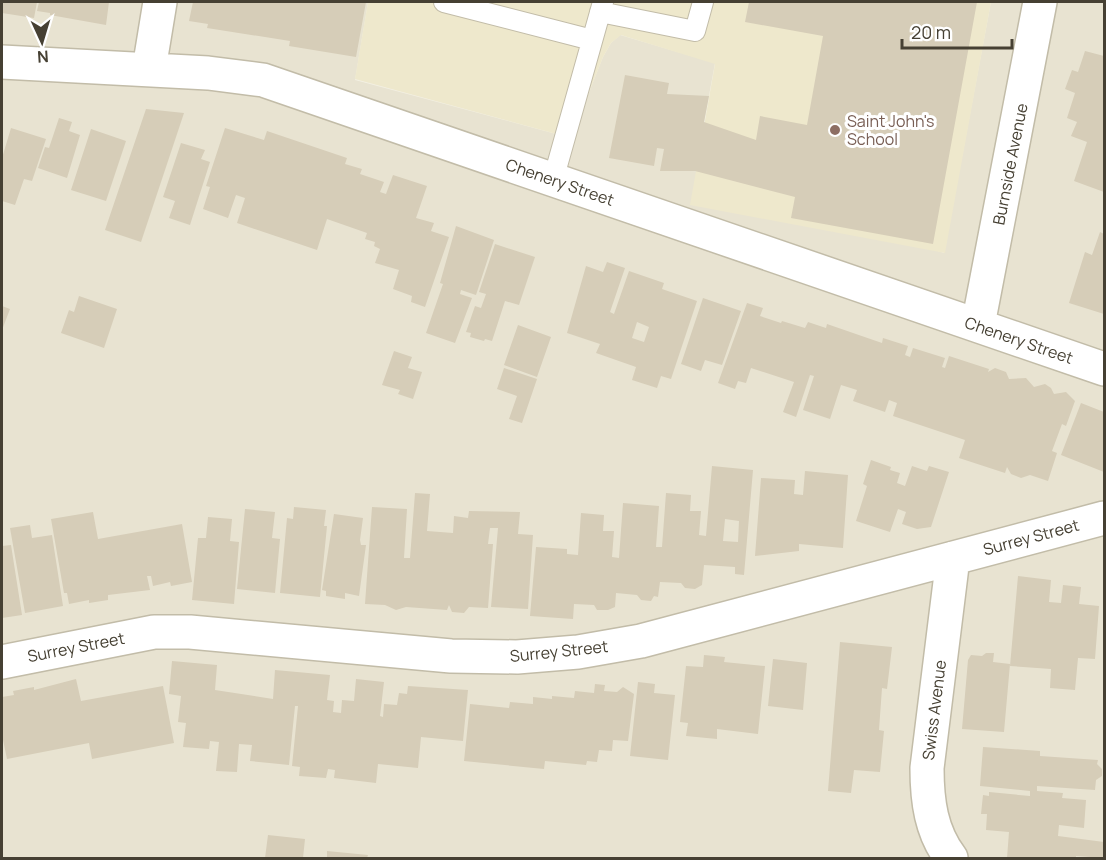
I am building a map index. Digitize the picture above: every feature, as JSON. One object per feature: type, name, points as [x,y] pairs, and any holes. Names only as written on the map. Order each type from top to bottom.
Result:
[{"type":"street","points":[[149,69],[160,2]]},
{"type":"street","name":"Burnside Avenue","points":[[978,326],[1040,2]]},
{"type":"street","name":"Chenery Street","points":[[2,62],[226,74],[263,80],[1104,369]]},
{"type":"street","name":"Surrey Street","points":[[2,662],[154,632],[178,632],[451,656],[517,657],[578,652],[641,641],[1104,518]]},
{"type":"street","name":"Swiss Avenue","points":[[951,858],[934,825],[927,798],[927,768],[953,558]]},
{"type":"lane","points":[[444,2],[592,40]]},
{"type":"lane","points":[[553,180],[601,7],[695,31],[703,2]]},
{"type":"shaded area","points":[[2,2],[368,2],[355,80],[571,138],[603,57],[611,43],[620,35],[715,63],[695,171],[944,253],[991,2],[1104,2],[1104,858],[2,858]]},
{"type":"shaded area","name":"Saint John's School","points":[[368,2],[991,2],[945,253],[690,205],[715,64],[621,35],[611,43],[603,57],[571,138],[355,79]]},
{"type":"building","points":[[2,2],[37,2],[34,18],[2,13]]},
{"type":"building","points":[[39,2],[109,2],[106,25],[37,11]]},
{"type":"building","points":[[193,2],[366,2],[356,57],[289,46],[290,41],[207,28],[208,24],[189,21]]},
{"type":"building","points":[[749,2],[977,2],[933,244],[791,218],[795,197],[695,171],[660,171],[664,149],[657,148],[654,166],[609,158],[625,75],[669,83],[667,94],[709,96],[704,122],[756,140],[760,116],[807,125],[823,36],[745,22]]},
{"type":"building","points":[[1085,51],[1104,56],[1104,192],[1074,181],[1087,142],[1071,136],[1077,122],[1067,118],[1075,93],[1065,89],[1072,70],[1078,72]]},
{"type":"building","points":[[146,109],[184,113],[141,242],[105,230]]},
{"type":"building","points":[[59,118],[72,122],[69,131],[80,135],[67,178],[38,168],[45,147],[49,148]]},
{"type":"building","points":[[11,128],[46,139],[32,181],[24,179],[15,205],[2,201],[2,158]]},
{"type":"building","points":[[225,128],[264,140],[267,131],[347,158],[345,164],[362,169],[360,174],[384,182],[380,192],[386,194],[393,175],[427,186],[416,218],[434,223],[431,231],[449,237],[425,307],[411,302],[412,296],[393,289],[399,270],[375,263],[380,249],[374,246],[375,242],[365,239],[367,233],[327,219],[317,250],[237,223],[245,198],[236,195],[228,218],[203,209],[210,187],[206,186]]},
{"type":"building","points":[[91,129],[126,141],[106,201],[71,190]]},
{"type":"building","points":[[181,143],[205,150],[201,159],[210,162],[190,225],[169,218],[175,201],[163,197]]},
{"type":"building","points":[[456,226],[494,240],[476,295],[461,290],[460,294],[472,298],[455,343],[426,333],[443,284],[440,283]]},
{"type":"building","points":[[1100,232],[1104,234],[1104,314],[1069,303],[1085,252],[1092,255]]},
{"type":"building","points":[[495,244],[535,257],[519,305],[505,301],[492,341],[485,339],[484,341],[470,337],[471,333],[466,332],[475,306],[481,308],[486,294],[479,292]]},
{"type":"building","points":[[607,262],[625,268],[610,312],[614,314],[629,271],[664,283],[662,289],[697,301],[671,379],[661,376],[657,388],[632,380],[636,367],[596,353],[600,344],[567,333],[586,266],[603,272]],"holes":[[[637,322],[649,327],[644,342],[632,338]]]},
{"type":"building","points":[[79,296],[117,309],[104,348],[61,333],[69,310],[74,312]]},
{"type":"building","points":[[703,298],[741,311],[722,365],[705,360],[701,371],[681,364]]},
{"type":"building","points":[[747,303],[763,308],[760,316],[781,323],[782,321],[805,328],[808,322],[826,328],[827,324],[882,343],[883,338],[908,346],[905,355],[910,357],[913,348],[945,358],[942,367],[945,368],[949,356],[989,369],[988,372],[995,368],[1006,372],[1009,379],[1026,378],[1034,387],[1045,384],[1054,394],[1066,392],[1075,401],[1066,426],[1062,424],[1052,451],[1057,453],[1048,481],[1030,475],[1021,478],[1011,474],[1007,467],[1005,473],[959,458],[965,440],[893,416],[897,403],[889,400],[885,412],[853,401],[857,390],[841,385],[830,419],[803,410],[814,376],[810,375],[796,417],[783,412],[794,382],[751,368],[746,383],[738,381],[735,389],[718,383]]},
{"type":"building","points":[[2,306],[10,309],[2,330]]},
{"type":"building","points":[[518,325],[551,337],[537,377],[504,365]]},
{"type":"building","points":[[394,351],[412,357],[408,368],[422,372],[413,399],[398,394],[400,390],[382,385]]},
{"type":"building","points":[[504,368],[537,379],[522,423],[509,419],[517,396],[497,389]]},
{"type":"building","points":[[1081,403],[1104,412],[1104,472],[1061,455]]},
{"type":"building","points":[[871,460],[900,473],[897,483],[905,486],[912,466],[927,471],[929,466],[949,472],[931,527],[917,529],[902,524],[906,512],[898,509],[890,532],[856,521],[867,486],[863,484]]},
{"type":"building","points":[[712,466],[753,470],[744,575],[735,574],[735,567],[704,565],[702,585],[695,589],[685,588],[681,583],[660,582],[658,597],[654,596],[651,601],[641,600],[637,595],[616,593],[615,607],[608,610],[597,610],[594,605],[574,604],[573,619],[530,616],[536,547],[567,549],[567,554],[578,555],[581,513],[604,515],[603,531],[614,531],[612,557],[619,558],[623,503],[659,506],[656,547],[662,547],[666,493],[691,495],[690,511],[701,511],[699,535],[706,536]],"holes":[[[725,519],[739,521],[738,542],[723,541]]]},
{"type":"building","points":[[805,471],[848,475],[843,548],[799,544],[799,551],[755,556],[761,478],[795,480],[794,494],[803,495]]},
{"type":"building","points":[[415,493],[430,494],[427,531],[453,533],[454,516],[468,518],[469,511],[520,512],[518,534],[533,535],[528,609],[491,607],[498,528],[490,528],[488,544],[493,544],[488,608],[469,607],[464,613],[452,612],[449,605],[447,610],[406,607],[396,610],[385,605],[365,604],[372,507],[407,509],[404,558],[410,558]]},
{"type":"building","points":[[294,507],[326,510],[324,526],[327,526],[320,597],[280,593],[287,518],[293,519]]},
{"type":"building","points":[[245,509],[275,512],[272,538],[280,539],[275,593],[237,589]]},
{"type":"building","points":[[93,512],[98,539],[182,524],[192,582],[171,586],[170,582],[153,586],[151,576],[147,576],[150,590],[108,595],[108,600],[89,603],[89,600],[69,604],[67,593],[64,593],[51,519]]},
{"type":"building","points":[[334,514],[363,518],[360,540],[361,545],[366,545],[359,596],[345,593],[345,599],[326,596],[326,591],[322,590]]},
{"type":"building","points":[[208,517],[232,519],[230,541],[239,542],[234,604],[192,600],[198,538],[206,538]]},
{"type":"building","points":[[30,525],[32,538],[52,535],[63,606],[25,613],[10,528]]},
{"type":"building","points":[[11,545],[22,615],[2,618],[2,546]]},
{"type":"building","points":[[1018,576],[1051,580],[1049,602],[1061,603],[1063,585],[1081,587],[1079,604],[1099,606],[1095,659],[1078,658],[1075,690],[1050,688],[1051,669],[1010,666]]},
{"type":"building","points":[[840,642],[892,647],[887,689],[882,688],[879,730],[884,731],[880,772],[854,770],[851,793],[828,791]]},
{"type":"building","points":[[986,653],[994,653],[993,662],[1010,664],[1004,732],[962,729],[968,660],[971,655],[982,656]]},
{"type":"building","points":[[704,655],[725,657],[724,662],[765,666],[758,734],[717,729],[717,739],[686,736],[688,723],[680,722],[686,666],[703,667]]},
{"type":"building","points":[[773,659],[807,663],[803,710],[768,706]]},
{"type":"building","points":[[172,661],[217,665],[215,690],[273,699],[275,670],[330,675],[327,700],[334,701],[333,712],[341,713],[342,700],[354,701],[356,679],[384,682],[380,716],[383,717],[384,704],[397,705],[399,693],[407,694],[408,686],[468,690],[463,741],[421,737],[418,768],[378,764],[376,783],[334,778],[335,770],[328,769],[326,778],[299,776],[300,767],[292,766],[298,706],[295,706],[289,765],[250,761],[252,745],[239,744],[237,772],[216,771],[219,742],[210,741],[209,749],[183,747],[186,723],[178,722],[181,696],[169,694]]},
{"type":"building","points":[[76,679],[81,701],[163,686],[174,743],[92,759],[89,743],[7,759],[2,735],[2,697],[14,695],[13,691],[34,687],[34,690]]},
{"type":"building","points":[[638,682],[655,684],[654,693],[675,695],[668,760],[630,756]]},
{"type":"building","points":[[595,684],[605,685],[604,691],[617,692],[623,687],[634,694],[628,741],[613,740],[612,751],[599,750],[597,762],[587,761],[586,765],[545,761],[544,769],[464,761],[470,704],[509,708],[510,702],[533,704],[533,697],[574,698],[575,691],[594,693]]},
{"type":"building","points":[[983,747],[1040,751],[1040,756],[1098,760],[1097,764],[1102,769],[1102,776],[1096,780],[1095,790],[1037,786],[1037,791],[1063,793],[1062,798],[1086,800],[1084,828],[1059,825],[1058,836],[1104,842],[1104,858],[1076,856],[1076,858],[1007,858],[1009,832],[986,830],[987,814],[981,814],[983,795],[989,796],[989,792],[1030,796],[1030,791],[980,786]]},
{"type":"building","points":[[268,835],[305,839],[303,858],[265,858]]},
{"type":"building","points":[[327,851],[368,855],[367,858],[327,858]]},
{"type":"place","name":"Saint John's School","points":[[835,130]]}]
